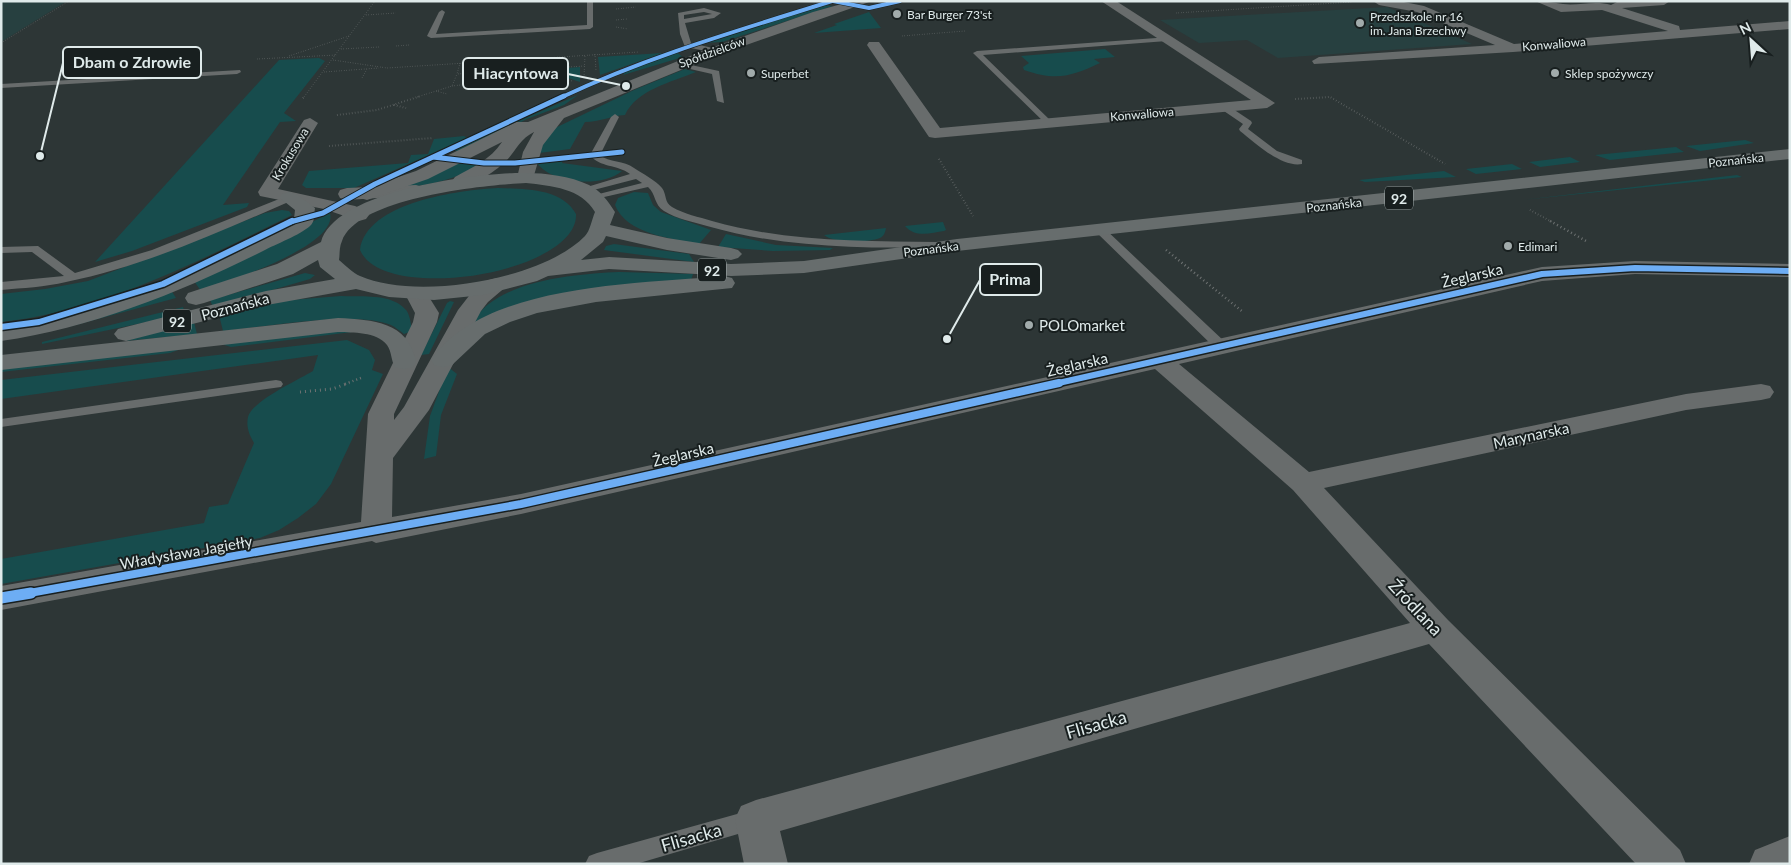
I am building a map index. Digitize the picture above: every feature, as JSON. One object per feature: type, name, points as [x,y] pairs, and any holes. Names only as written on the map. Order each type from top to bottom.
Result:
[{"type":"main road","name":"Poznańska","points":[[546,270],[609,263],[753,270],[804,267],[957,245],[1790,154]]},
{"type":"main road","name":"92","points":[[589,194],[552,181],[526,178],[461,181],[416,191],[385,202],[359,215],[340,230],[329,246],[328,262],[341,277],[352,283],[380,291],[416,294],[456,292],[497,285],[546,270],[588,246],[602,229]]},
{"type":"main road","points":[[589,194],[605,212],[605,221],[602,229]]},
{"type":"main road","points":[[1,334],[40,328],[135,299],[180,283],[222,264],[303,222],[305,208],[289,198]]},
{"type":"main road","name":"Poznańska","points":[[602,229],[668,244],[741,255],[786,257],[878,255]]},
{"type":"main road","name":"Poznańska","points":[[1,344],[80,329],[240,285],[285,269],[329,246]]},
{"type":"main road","points":[[443,360],[475,330],[500,317],[541,305],[608,295],[793,276],[878,255]]},
{"type":"main road","name":"Poznańska","points":[[1,353],[103,339],[274,296],[326,285],[352,283]]},
{"type":"main road","points":[[1,363],[338,325],[379,330],[400,345],[404,362]]},
{"type":"street","name":"Spółdzielców","points":[[461,181],[491,165],[502,155],[510,142],[519,133],[714,51],[866,1]]},
{"type":"street","points":[[1107,1],[1264,101]]},
{"type":"street","points":[[1379,1],[1420,9],[1513,48]]},
{"type":"street","points":[[1541,1],[1562,8],[1664,1]]},
{"type":"street","points":[[1603,6],[1687,33]]},
{"type":"street","name":"Konwaliowa","points":[[1319,61],[1513,48],[1790,25]]},
{"type":"street","points":[[874,45],[935,133]]},
{"type":"street","name":"Konwaliowa","points":[[935,133],[1267,103],[1264,101]]},
{"type":"street","points":[[367,194],[408,181],[530,122],[581,106]]},
{"type":"street","name":"Spółdzielców","points":[[526,178],[533,144],[540,132],[562,115]]},
{"type":"street","name":"Krokusowa","points":[[310,123],[267,192],[289,198],[315,200],[359,215]]},
{"type":"street","name":"Krokusowa","points":[[289,198],[321,194],[416,191]]},
{"type":"street","name":"Żeglarska","points":[[376,532],[521,504],[1542,274],[1575,269],[1636,268],[1790,271]]},
{"type":"street","points":[[381,455],[416,410],[470,310],[480,298],[497,285]]},
{"type":"street","points":[[376,532],[381,455],[381,414],[404,362],[425,322],[427,313],[416,294]]},
{"type":"street","name":"Źródlana","points":[[1158,359],[1303,483],[1436,629],[1665,864]]},
{"type":"street","name":"Marynarska","points":[[1303,483],[1686,402],[1761,392]]},
{"type":"street","name":"Władysława Jagiełły","points":[[1,598],[376,532]]},
{"type":"street","name":"Flisacka","points":[[756,819],[1436,629]]},
{"type":"street","points":[[756,819],[766,864]]},
{"type":"street","points":[[1770,864],[1790,856]]},
{"type":"lane","points":[[442,12],[431,36],[590,27],[590,1]]},
{"type":"lane","points":[[681,22],[688,45],[714,51]]},
{"type":"lane","points":[[1048,123],[977,53],[1167,40]]},
{"type":"lane","points":[[680,64],[716,73],[721,101]]},
{"type":"lane","points":[[1,86],[237,72]]},
{"type":"lane","points":[[1224,107],[1248,123],[1243,129],[1274,153],[1299,162]]},
{"type":"lane","points":[[615,118],[595,156],[601,161],[624,165],[638,175],[658,190],[664,206],[716,226],[775,238],[832,244],[957,245]]},
{"type":"lane","points":[[589,194],[638,175]]},
{"type":"lane","points":[[589,194],[649,184]]},
{"type":"lane","points":[[1,286],[74,277],[200,236],[289,198]]},
{"type":"lane","points":[[1100,230],[1220,345]]},
{"type":"lane","points":[[1,250],[34,248],[74,277]]},
{"type":"lane","points":[[1,423],[276,384]]},
{"type":"lane","name":"Flisacka","points":[[597,864],[756,819]]},
{"type":"path","points":[[1,43],[69,1]]},
{"type":"path","points":[[303,99],[375,1]]},
{"type":"path","points":[[1129,15],[1358,2]]},
{"type":"path","points":[[616,8],[636,7]]},
{"type":"path","points":[[365,15],[396,13]]},
{"type":"path","points":[[616,20],[627,19]]},
{"type":"path","points":[[616,28],[628,29]]},
{"type":"path","points":[[284,58],[350,36]]},
{"type":"path","points":[[340,49],[380,47]]},
{"type":"path","points":[[324,72],[640,52]]},
{"type":"path","points":[[595,54],[597,78]]},
{"type":"path","points":[[584,85],[585,55]]},
{"type":"path","points":[[333,60],[387,68]]},
{"type":"path","points":[[452,86],[460,63]]},
{"type":"path","points":[[420,71],[423,66]]},
{"type":"path","points":[[457,74],[584,66]]},
{"type":"path","points":[[362,78],[367,69]]},
{"type":"path","points":[[536,69],[572,81]]},
{"type":"path","points":[[330,117],[377,110],[452,86],[470,84]]},
{"type":"path","points":[[436,91],[447,94]]},
{"type":"path","points":[[1264,101],[1330,97],[1452,168]]},
{"type":"path","points":[[394,105],[406,108]]},
{"type":"path","points":[[374,116],[377,110]]},
{"type":"path","points":[[935,133],[929,142],[974,217]]},
{"type":"path","points":[[325,146],[440,137]]},
{"type":"path","points":[[1527,208],[1636,268]]},
{"type":"path","points":[[1165,249],[1271,334]]},
{"type":"path","points":[[276,384],[272,394],[332,389],[369,375]]},
{"type":"shaded area","points":[[1,1],[67,1],[1,42]]},
{"type":"shaded area","points":[[823,5],[833,6],[722,42],[703,43]]},
{"type":"shaded area","points":[[1387,7],[1472,44],[1278,58],[1247,40],[1199,43],[1160,20]]},
{"type":"shaded area","points":[[869,12],[881,28],[814,33],[837,25],[834,24]]},
{"type":"shaded area","points":[[1105,49],[1115,57],[1094,59],[1100,63],[1080,72],[1063,76],[1045,76],[1024,70],[1023,67],[1029,63],[1021,56]]},
{"type":"shaded area","points":[[676,52],[683,57],[623,75],[626,71]]},
{"type":"shaded area","points":[[663,53],[600,75],[598,57]]},
{"type":"shaded area","points":[[319,58],[325,61],[284,113],[296,121],[280,122],[223,205],[249,203],[247,207],[132,251],[95,262],[279,60]]},
{"type":"shaded area","points":[[580,67],[580,82],[544,70]]},
{"type":"shaded area","points":[[685,69],[696,72],[646,93],[630,106],[625,115],[585,122],[570,149],[539,153],[545,137],[553,129],[634,90]]},
{"type":"shaded area","points":[[578,95],[564,105],[527,119],[461,152],[453,150]]},
{"type":"shaded area","points":[[464,136],[467,138],[354,188],[306,188],[302,185],[309,171],[408,163],[411,155],[428,154],[434,139]]},
{"type":"shaded area","points":[[1745,140],[1754,143],[1700,151],[1686,146]]},
{"type":"shaded area","points":[[1676,147],[1684,152],[1610,160],[1595,155]]},
{"type":"shaded area","points":[[1570,157],[1580,162],[1540,167],[1529,162]]},
{"type":"shaded area","points":[[564,158],[562,163],[622,171],[602,180],[578,181],[554,175],[544,170],[537,163]]},
{"type":"shaded area","points":[[455,163],[480,165],[462,174],[443,180],[424,185],[404,187]]},
{"type":"shaded area","points":[[1512,164],[1522,169],[1476,174],[1466,169]]},
{"type":"shaded area","points":[[1444,171],[1456,177],[1365,182],[1359,180]]},
{"type":"shaded area","points":[[1737,175],[1742,177],[1521,200]]},
{"type":"shaded area","points":[[498,188],[542,192],[562,199],[570,205],[576,214],[569,235],[547,252],[515,266],[478,275],[439,278],[404,276],[376,267],[360,250],[366,234],[379,220],[396,210],[439,196]]},
{"type":"shaded area","points":[[634,192],[648,193],[653,205],[661,212],[711,230],[699,244],[664,237],[640,229],[629,223],[615,205],[618,198]]},
{"type":"shaded area","points":[[282,210],[289,211],[292,215],[187,266],[151,281],[77,307],[40,316],[1,322],[1,294],[45,289],[88,281],[265,213]]},
{"type":"shaded area","points":[[330,213],[328,225],[317,238],[300,250],[278,261],[201,291],[194,281]]},
{"type":"shaded area","points":[[943,222],[946,230],[929,233],[913,232],[905,226]]},
{"type":"shaded area","points":[[886,228],[881,237],[867,241],[835,240],[824,235]]},
{"type":"shaded area","points":[[726,234],[776,245],[833,248],[830,250],[773,251],[718,247]]},
{"type":"shaded area","points":[[614,244],[689,254],[694,262],[604,250],[606,246]]},
{"type":"shaded area","points":[[619,272],[693,274],[691,280],[492,314],[472,324],[483,309],[498,298],[517,289],[559,278]]},
{"type":"shaded area","points":[[305,273],[315,275],[310,279],[213,307],[210,300]]},
{"type":"shaded area","points":[[171,290],[176,298],[68,327]]},
{"type":"shaded area","points":[[341,296],[375,297],[392,300],[408,313],[412,331],[404,334],[391,325],[375,321],[333,319],[223,331],[219,315],[290,300]]},
{"type":"shaded area","points":[[450,301],[454,302],[429,354],[421,355],[447,303]]},
{"type":"shaded area","points":[[183,307],[185,314],[42,344],[42,342]]},
{"type":"shaded area","points":[[194,322],[197,334],[125,341]]},
{"type":"shaded area","points":[[332,331],[352,332],[231,347],[218,343]]},
{"type":"shaded area","points":[[347,340],[369,350],[375,360],[372,370],[383,374],[331,484],[316,504],[298,518],[279,530],[260,538],[1,584],[1,559],[204,523],[209,507],[228,504],[254,443],[247,424],[251,411],[266,398],[313,371],[318,355],[1,399],[1,380]]},
{"type":"shaded area","points":[[186,347],[170,353],[1,372],[1,368]]},
{"type":"shaded area","points":[[448,367],[457,374],[441,415],[436,456],[424,459],[430,416]]},
{"type":"cycle path","points":[[1,327],[39,322],[163,284],[294,220],[323,213],[375,184],[611,74],[701,42],[832,1]]},
{"type":"cycle path","points":[[833,1],[869,8],[900,1]]},
{"type":"cycle path","points":[[433,157],[484,163],[515,163],[622,152]]},
{"type":"cycle path","points":[[1,598],[521,504],[1542,274],[1635,268],[1790,271]]},
{"type":"place","name":"Bar Burger 73'st","points":[[897,14]]},
{"type":"place","name":"Przedszkole nr 16 im. Jana Brzechwy","points":[[1360,23]]},
{"type":"place","name":"Superbet","points":[[751,73]]},
{"type":"place","name":"Sklep spożywczy","points":[[1555,73]]},
{"type":"place","name":"Hiacyntowa","points":[[626,86]]},
{"type":"place","name":"Dbam o Zdrowie","points":[[40,156]]},
{"type":"place","name":"Edimari","points":[[1508,246]]},
{"type":"place","name":"POLOmarket","points":[[1029,325]]},
{"type":"place","name":"Prima","points":[[947,339]]}]
